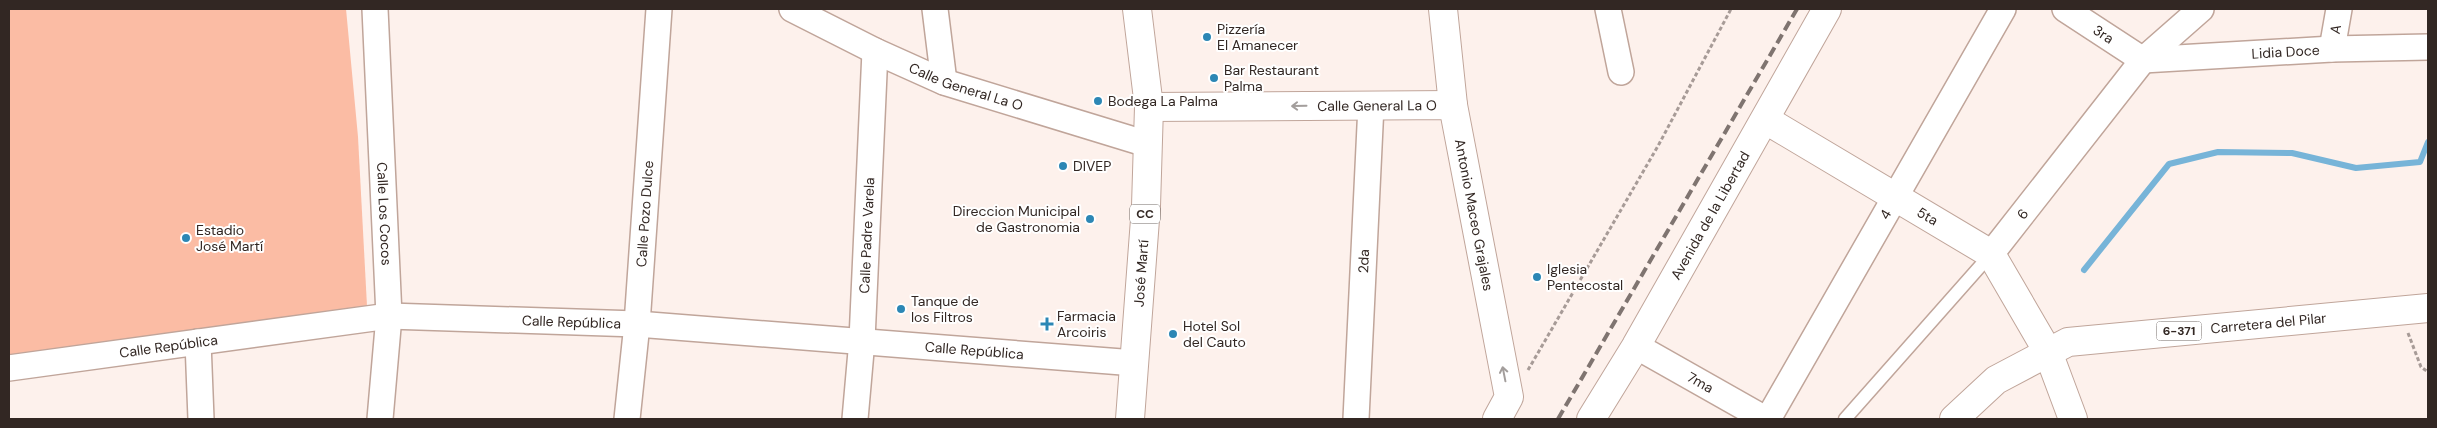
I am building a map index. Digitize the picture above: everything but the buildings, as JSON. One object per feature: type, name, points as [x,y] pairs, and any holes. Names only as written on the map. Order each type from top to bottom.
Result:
[{"type":"main road","name":"José Martí","points":[[1130,419],[1135,363],[1149,107],[1137,9]]},
{"type":"main road","name":"Antonio Maceo Grajales","points":[[1442,9],[1453,105],[1502,408]]},
{"type":"main road","name":"Avenida de la Libertad","points":[[1591,419],[1636,346],[1766,120],[1827,9]]},
{"type":"main road","name":"Calle General La O","points":[[1149,107],[1453,105]]},
{"type":"main road","name":"5ta","points":[[1766,120],[1991,254],[2048,352],[2074,419]]},
{"type":"main road","name":"Carretera del Pilar","points":[[1954,419],[1996,380],[2068,342],[2428,308]]},
{"type":"street","name":"Calle Los Cocos","points":[[375,9],[389,316],[380,419]]},
{"type":"street","name":"Calle Pozo Dulce","points":[[627,419],[637,324],[659,9]]},
{"type":"street","name":"Calle General La O","points":[[792,9],[875,51],[944,82],[1148,144]]},
{"type":"street","points":[[935,9],[944,82]]},
{"type":"street","points":[[1608,9],[1620,72]]},
{"type":"street","name":"4","points":[[1766,419],[1896,198],[2003,9]]},
{"type":"street","name":"3ra","points":[[2065,9],[2143,60]]},
{"type":"street","name":"6","points":[[1991,254],[2143,60],[2201,9]]},
{"type":"street","name":"A","points":[[2332,49],[2339,9]]},
{"type":"street","name":"Lidia Doce","points":[[2143,60],[2332,49],[2428,47]]},
{"type":"street","name":"Calle Padre Varela","points":[[855,419],[862,340],[875,51]]},
{"type":"street","name":"2da","points":[[1356,419],[1371,105]]},
{"type":"street","name":"Calle República","points":[[9,368],[389,316],[637,324],[862,340],[1135,363]]},
{"type":"street","points":[[198,342],[201,419]]},
{"type":"street","name":"7ma","points":[[1636,346],[1766,419]]},
{"type":"lane","name":"6","points":[[1846,419],[1991,254]]},
{"type":"path","points":[[1502,408],[1536,359],[1658,146],[1731,9]]},
{"type":"path","points":[[2398,310],[2421,367],[2428,372]]},
{"type":"shaded area","name":"Estadio José Martí","points":[[9,9],[346,9],[358,137],[367,306],[9,360]]},
{"type":"waterway","points":[[2084,270],[2169,164],[2218,152],[2292,153],[2356,168],[2420,162],[2428,142]]},
{"type":"railway","points":[[1558,419],[1797,9]]},
{"type":"place","name":"Pizzería El Amanecer","points":[[1207,37]]},
{"type":"place","name":"Bar Restaurant Palma","points":[[1214,78]]},
{"type":"place","name":"Bodega La Palma","points":[[1098,101]]},
{"type":"place","name":"DIVEP","points":[[1063,166]]},
{"type":"place","name":"Direccion Municipal de Gastronomia","points":[[1090,219]]},
{"type":"place","name":"Estadio José Martí","points":[[186,238]]},
{"type":"place","name":"Iglesia Pentecostal","points":[[1537,277]]},
{"type":"place","name":"Tanque de los Filtros","points":[[901,309]]},
{"type":"place","name":"Farmacia Arcoiris","points":[[1047,324]]},
{"type":"place","name":"Hotel Sol del Cauto","points":[[1173,334]]}]
